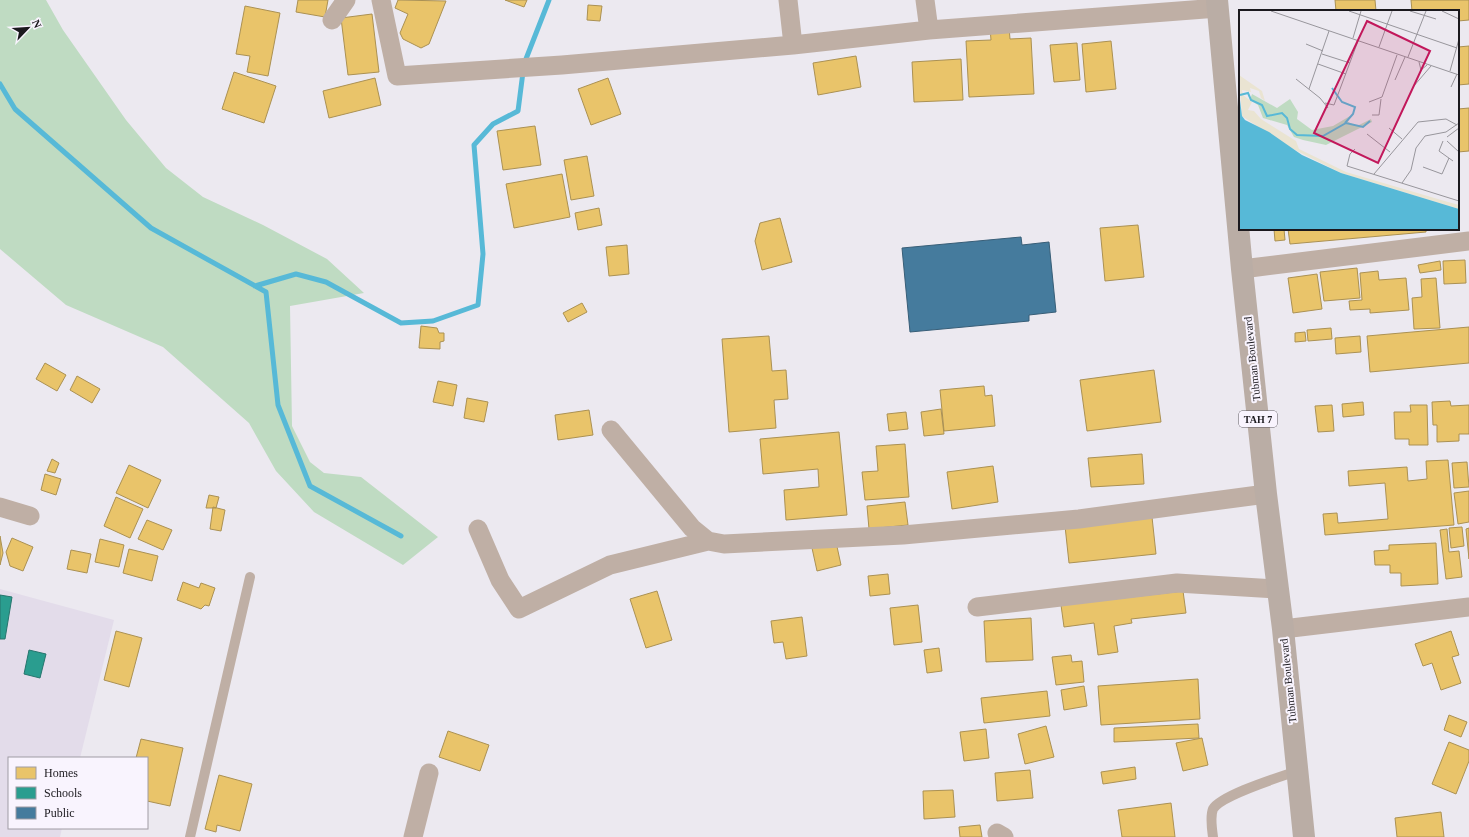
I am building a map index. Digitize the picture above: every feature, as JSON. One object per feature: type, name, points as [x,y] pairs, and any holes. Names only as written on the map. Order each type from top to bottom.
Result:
[{"type":"highway","name":"Tubman Boulevard","points":[[1218,4],[1242,269],[1266,494],[1283,629],[1304,837]]},
{"type":"street","points":[[332,20],[346,0]]},
{"type":"street","points":[[381,0],[397,76],[562,65],[793,45],[929,30],[1218,4]]},
{"type":"street","points":[[788,0],[793,45]]},
{"type":"street","points":[[925,0],[929,30]]},
{"type":"street","points":[[1242,269],[1469,241]]},
{"type":"street","points":[[611,430],[692,528],[708,541]]},
{"type":"street","points":[[478,529],[500,580],[519,609],[610,565],[708,541],[724,544],[902,535],[1079,519],[1266,494]]},
{"type":"street","points":[[0,507],[30,516]]},
{"type":"street","points":[[977,607],[1176,582],[1278,590]]},
{"type":"street","points":[[1283,629],[1469,607]]},
{"type":"street","points":[[413,837],[429,773]]},
{"type":"lane","points":[[190,837],[250,577]]},
{"type":"lane","points":[[1212,837],[1212,810],[1218,803],[1231,796],[1297,771]]},
{"type":"shaded area","points":[[0,589],[114,620],[80,757],[8,757],[8,829],[62,829],[60,837],[0,837]]},
{"type":"green space","points":[[0,0],[46,0],[63,30],[126,120],[166,168],[203,197],[263,225],[327,259],[364,293],[290,306],[292,426],[310,462],[324,473],[361,477],[438,537],[403,565],[314,512],[276,471],[249,423],[163,347],[66,305],[0,249]]},
{"type":"building: Homes","points":[[298,0],[328,0],[325,17],[296,12]]},
{"type":"building: Homes","points":[[398,0],[446,1],[429,44],[421,48],[403,39],[400,33],[408,14],[395,8]]},
{"type":"building: Homes","points":[[505,0],[527,0],[524,7]]},
{"type":"building: Homes","points":[[1335,0],[1375,0],[1376,10],[1336,10]]},
{"type":"building: Homes","points":[[1411,0],[1469,0],[1469,20],[1459,21],[1459,10],[1412,10]]},
{"type":"building: Homes","points":[[588,5],[602,6],[600,21],[587,20]]},
{"type":"building: Homes","points":[[245,6],[280,13],[268,76],[247,72],[250,56],[236,54]]},
{"type":"building: Homes","points":[[372,14],[379,72],[348,75],[341,18]]},
{"type":"building: Homes","points":[[1009,27],[1010,39],[1031,38],[1034,94],[969,97],[966,41],[991,40],[990,28]]},
{"type":"building: Homes","points":[[1111,41],[1116,89],[1086,92],[1082,44]]},
{"type":"building: Homes","points":[[1077,43],[1080,80],[1054,82],[1050,45]]},
{"type":"building: Homes","points":[[1469,46],[1469,84],[1459,85],[1459,47]]},
{"type":"building: Homes","points":[[856,56],[861,87],[818,95],[813,63]]},
{"type":"building: Homes","points":[[961,59],[963,100],[914,102],[912,62]]},
{"type":"building: Homes","points":[[234,72],[276,86],[264,123],[222,109]]},
{"type":"building: Homes","points":[[375,78],[381,105],[329,118],[323,91]]},
{"type":"building: Homes","points":[[608,78],[621,114],[591,125],[578,89]]},
{"type":"building: Homes","points":[[1469,108],[1469,151],[1459,152],[1459,109]]},
{"type":"building: Homes","points":[[535,126],[541,165],[503,170],[497,131]]},
{"type":"building: Homes","points":[[587,156],[594,196],[571,200],[564,160]]},
{"type":"building: Homes","points":[[562,174],[570,217],[514,228],[506,184]]},
{"type":"building: Homes","points":[[599,208],[602,225],[578,230],[575,213]]},
{"type":"building: Homes","points":[[780,218],[792,262],[762,270],[755,241],[760,223]]},
{"type":"building: Homes","points":[[1138,225],[1144,277],[1105,281],[1100,228]]},
{"type":"building: Homes","points":[[1274,230],[1284,230],[1285,240],[1275,241]]},
{"type":"building: Homes","points":[[1288,230],[1426,230],[1426,232],[1290,244]]},
{"type":"building: Homes","points":[[627,245],[629,274],[609,276],[606,247]]},
{"type":"building: Homes","points":[[1465,260],[1466,283],[1444,284],[1443,261]]},
{"type":"building: Homes","points":[[1440,261],[1441,270],[1420,273],[1418,265]]},
{"type":"building: Homes","points":[[1357,268],[1360,298],[1324,301],[1320,272]]},
{"type":"building: Homes","points":[[1378,271],[1379,280],[1406,278],[1409,310],[1370,313],[1370,309],[1350,310],[1349,301],[1362,300],[1360,273]]},
{"type":"building: Homes","points":[[1317,274],[1322,309],[1293,313],[1288,278]]},
{"type":"building: Homes","points":[[1436,278],[1440,328],[1414,329],[1412,298],[1422,297],[1421,279]]},
{"type":"building: Homes","points":[[582,303],[587,312],[568,322],[563,313]]},
{"type":"building: Homes","points":[[421,326],[437,328],[439,333],[444,333],[444,341],[440,342],[440,349],[419,348]]},
{"type":"building: Homes","points":[[1469,327],[1469,363],[1370,372],[1367,336]]},
{"type":"building: Homes","points":[[1331,328],[1332,339],[1308,341],[1307,330]]},
{"type":"building: Homes","points":[[1305,332],[1306,341],[1295,342],[1295,333]]},
{"type":"building: Homes","points":[[769,336],[772,371],[786,370],[788,399],[774,400],[776,428],[729,432],[722,339]]},
{"type":"building: Homes","points":[[1360,336],[1361,352],[1336,354],[1335,338]]},
{"type":"building: Homes","points":[[45,363],[66,375],[57,391],[36,379]]},
{"type":"building: Homes","points":[[1154,370],[1161,422],[1087,431],[1080,380]]},
{"type":"building: Homes","points":[[77,376],[100,389],[92,403],[70,390]]},
{"type":"building: Homes","points":[[438,381],[457,385],[453,406],[433,402]]},
{"type":"building: Homes","points":[[984,386],[985,396],[992,395],[995,426],[944,431],[940,390]]},
{"type":"building: Homes","points":[[467,398],[488,402],[484,422],[464,418]]},
{"type":"building: Homes","points":[[1450,401],[1451,406],[1469,405],[1469,434],[1459,434],[1459,441],[1437,442],[1437,425],[1433,425],[1432,402]]},
{"type":"building: Homes","points":[[1363,402],[1364,415],[1343,417],[1342,404]]},
{"type":"building: Homes","points":[[1332,405],[1334,431],[1318,432],[1315,406]]},
{"type":"building: Homes","points":[[1410,405],[1427,405],[1428,445],[1409,445],[1409,439],[1395,439],[1394,412],[1411,412]]},
{"type":"building: Homes","points":[[941,409],[944,434],[924,436],[921,412]]},
{"type":"building: Homes","points":[[589,410],[593,435],[558,440],[555,415]]},
{"type":"building: Homes","points":[[906,412],[908,429],[889,431],[887,414]]},
{"type":"building: Homes","points":[[839,432],[847,515],[786,520],[784,490],[819,487],[818,469],[763,474],[760,439]]},
{"type":"building: Homes","points":[[905,444],[909,497],[865,500],[862,472],[878,471],[876,446]]},
{"type":"building: Homes","points":[[1142,454],[1144,484],[1091,487],[1088,458]]},
{"type":"building: Homes","points":[[52,459],[59,463],[55,473],[47,471]]},
{"type":"building: Homes","points":[[1448,460],[1454,525],[1325,535],[1323,514],[1337,513],[1338,523],[1388,519],[1385,483],[1349,486],[1348,471],[1407,467],[1408,481],[1427,479],[1426,461]]},
{"type":"building: Homes","points":[[1467,462],[1469,487],[1454,488],[1452,463]]},
{"type":"building: Homes","points":[[129,465],[161,480],[148,508],[116,493]]},
{"type":"building: Homes","points":[[993,466],[998,502],[952,509],[947,472]]},
{"type":"building: Homes","points":[[45,474],[61,479],[56,495],[41,490]]},
{"type":"building: Homes","points":[[1469,491],[1469,522],[1458,524],[1454,493]]},
{"type":"building: Homes","points":[[209,495],[219,497],[216,508],[206,508]]},
{"type":"building: Homes","points":[[116,497],[143,509],[130,538],[104,526]]},
{"type":"building: Homes","points":[[905,502],[908,525],[869,529],[867,506]]},
{"type":"building: Homes","points":[[213,507],[225,510],[221,531],[210,529]]},
{"type":"building: Homes","points":[[1152,517],[1156,554],[1069,563],[1065,526]]},
{"type":"building: Homes","points":[[147,520],[172,530],[163,550],[138,539]]},
{"type":"building: Homes","points":[[1462,527],[1464,546],[1451,548],[1449,528]]},
{"type":"building: Homes","points":[[1469,528],[1469,559],[1466,529]]},
{"type":"building: Homes","points":[[1447,529],[1449,552],[1459,551],[1462,577],[1446,579],[1440,530]]},
{"type":"building: Homes","points":[[0,536],[3,553],[0,565]]},
{"type":"building: Homes","points":[[12,538],[33,547],[23,571],[10,566],[6,552]]},
{"type":"building: Homes","points":[[100,539],[124,545],[119,567],[95,562]]},
{"type":"building: Homes","points":[[836,542],[841,565],[817,571],[812,548]]},
{"type":"building: Homes","points":[[1436,543],[1438,584],[1401,586],[1401,573],[1390,573],[1390,565],[1375,565],[1374,551],[1389,550],[1389,545]]},
{"type":"building: Homes","points":[[129,549],[158,556],[152,581],[123,573]]},
{"type":"building: Homes","points":[[71,550],[91,554],[87,573],[67,569]]},
{"type":"building: Homes","points":[[888,574],[890,594],[870,596],[868,576]]},
{"type":"building: Homes","points":[[183,582],[199,588],[201,583],[215,588],[209,606],[205,605],[201,609],[177,600]]},
{"type":"building: Homes","points":[[657,591],[672,640],[646,648],[630,599]]},
{"type":"building: Homes","points":[[1183,591],[1186,613],[1131,619],[1132,623],[1114,626],[1118,652],[1098,655],[1094,623],[1064,627],[1061,605]]},
{"type":"building: Homes","points":[[918,605],[922,642],[894,645],[890,608]]},
{"type":"building: Homes","points":[[802,617],[807,656],[786,659],[783,642],[774,643],[771,621]]},
{"type":"building: Homes","points":[[1031,618],[1033,660],[986,662],[984,621]]},
{"type":"building: Homes","points":[[116,631],[142,638],[129,687],[104,680]]},
{"type":"building: Homes","points":[[1451,631],[1459,655],[1452,657],[1461,683],[1441,690],[1432,663],[1423,666],[1415,644]]},
{"type":"building: Homes","points":[[939,648],[942,671],[927,673],[924,650]]},
{"type":"building: Homes","points":[[1071,655],[1072,662],[1082,661],[1084,682],[1056,685],[1052,657]]},
{"type":"building: Homes","points":[[1198,679],[1200,719],[1101,725],[1098,686]]},
{"type":"building: Homes","points":[[1084,686],[1087,706],[1064,710],[1061,690]]},
{"type":"building: Homes","points":[[1047,691],[1050,716],[984,723],[981,698]]},
{"type":"building: Homes","points":[[1449,715],[1467,722],[1461,737],[1444,730]]},
{"type":"building: Homes","points":[[1198,724],[1199,738],[1114,742],[1114,728]]},
{"type":"building: Homes","points":[[1046,726],[1054,757],[1025,764],[1018,734]]},
{"type":"building: Homes","points":[[986,729],[989,758],[964,761],[960,732]]},
{"type":"building: Homes","points":[[448,731],[489,745],[480,771],[439,757]]},
{"type":"building: Homes","points":[[1202,738],[1208,765],[1183,771],[1176,743]]},
{"type":"building: Homes","points":[[141,739],[183,748],[170,806],[148,801],[148,757],[136,757]]},
{"type":"building: Homes","points":[[1449,742],[1469,750],[1469,761],[1456,794],[1432,784]]},
{"type":"building: Homes","points":[[1135,767],[1136,779],[1103,784],[1101,772]]},
{"type":"building: Homes","points":[[1030,770],[1033,798],[997,801],[995,773]]},
{"type":"building: Homes","points":[[219,775],[252,784],[240,831],[217,825],[216,832],[205,829]]},
{"type":"building: Homes","points":[[953,790],[955,817],[924,819],[923,791]]},
{"type":"building: Homes","points":[[1171,803],[1175,837],[1122,837],[1118,810]]},
{"type":"building: Homes","points":[[1441,812],[1444,837],[1397,837],[1395,818]]},
{"type":"building: Homes","points":[[980,825],[982,837],[960,837],[959,827]]},
{"type":"building: Schools","points":[[0,595],[12,597],[5,639],[0,639]]},
{"type":"building: Schools","points":[[29,650],[46,654],[40,678],[24,674]]},
{"type":"building: Public","points":[[1021,237],[1022,245],[1049,242],[1056,312],[1029,315],[1029,321],[910,332],[902,248]]},
{"type":"waterway","points":[[524,64],[549,0]]},
{"type":"waterway","points":[[255,286],[296,274],[326,282],[401,323],[433,321],[478,305],[483,254],[474,145],[493,124],[518,111],[523,72]]},
{"type":"waterway","points":[[0,84],[15,109],[151,228],[266,292],[278,405],[310,486],[401,536]]}]
